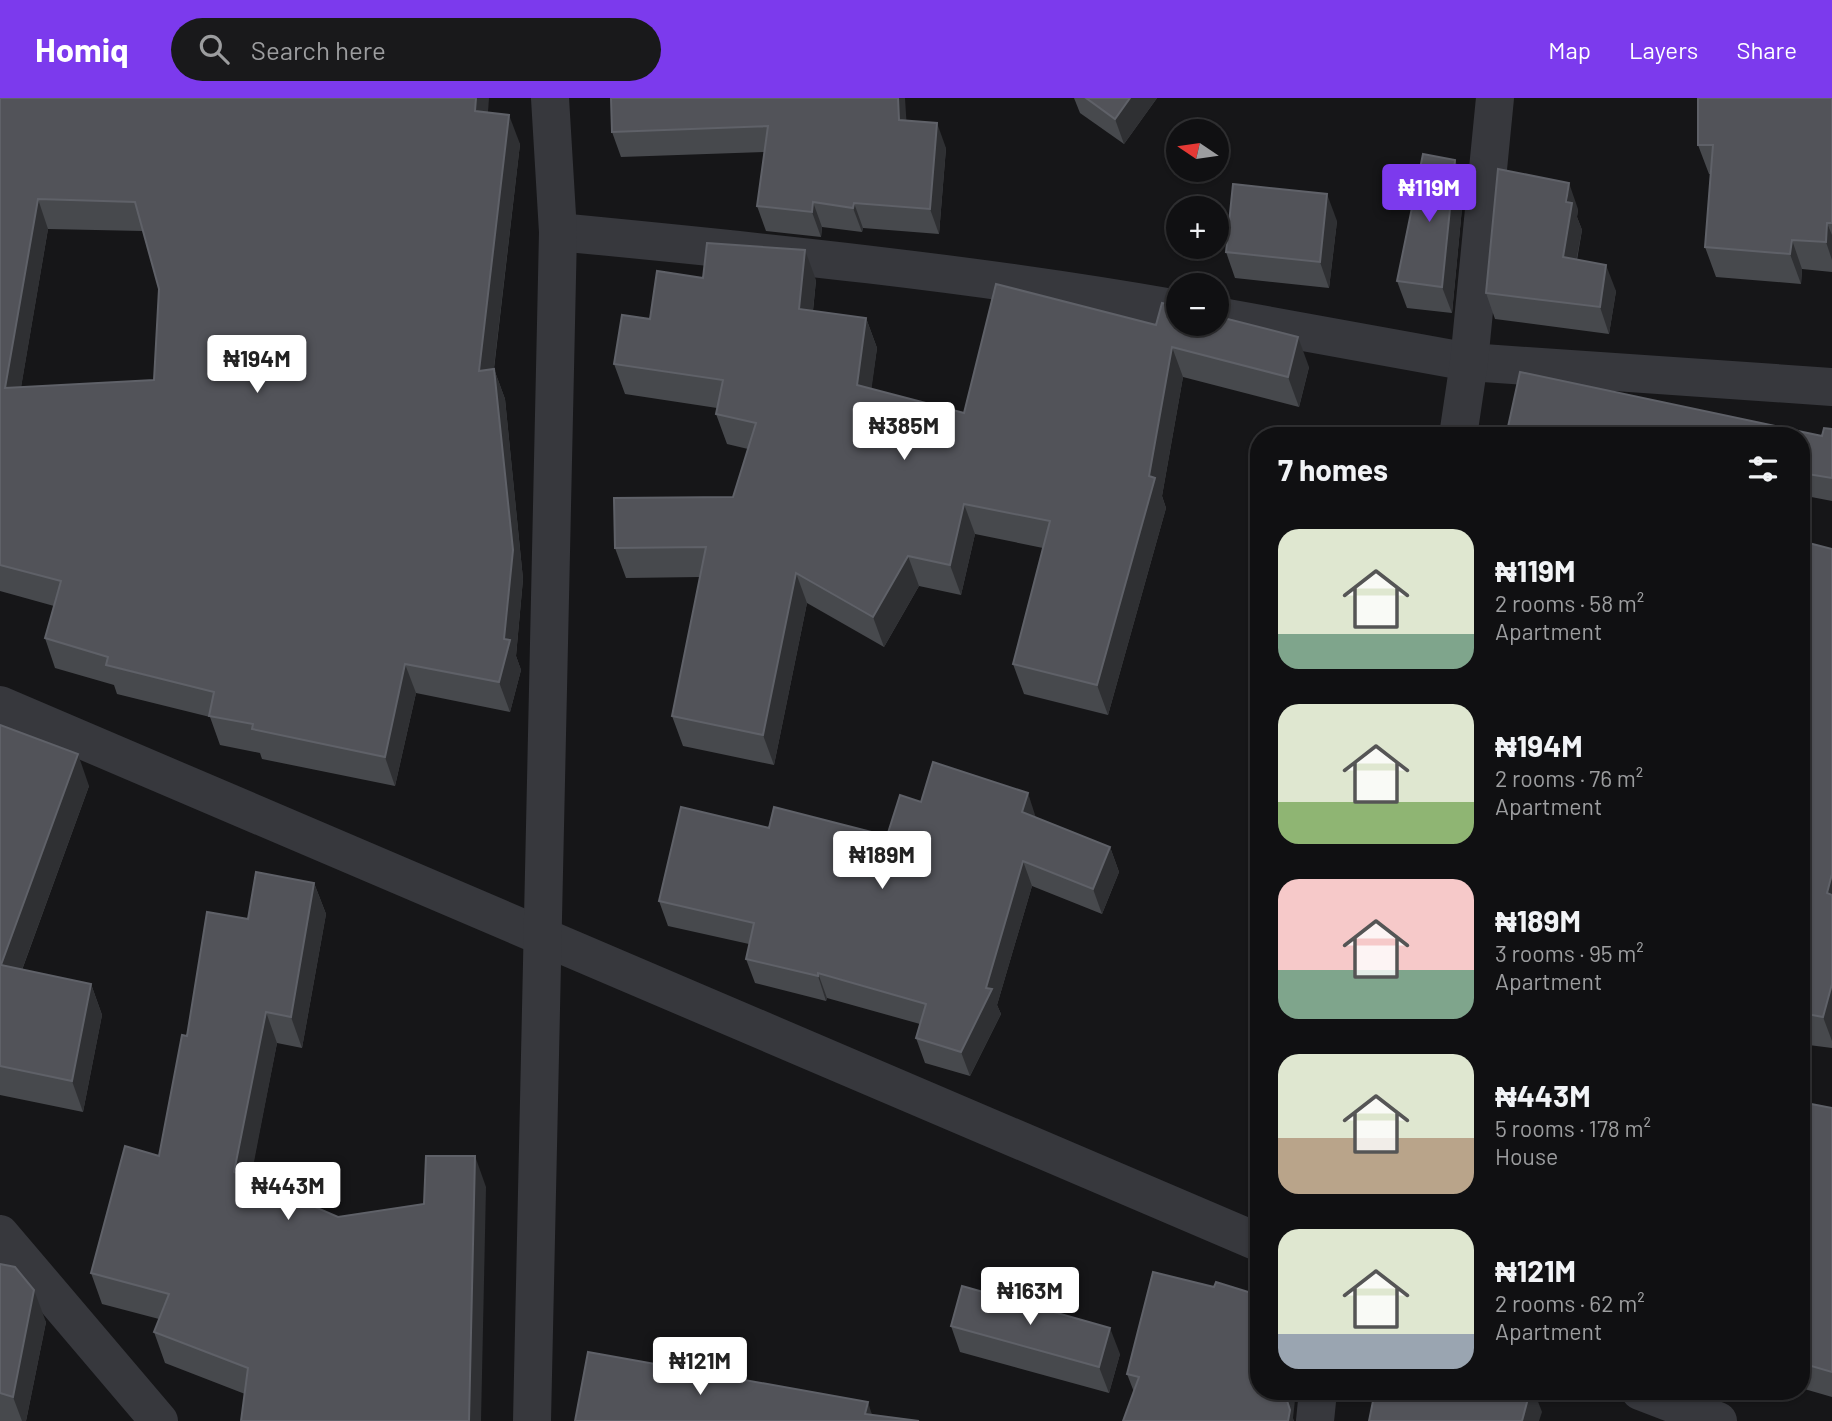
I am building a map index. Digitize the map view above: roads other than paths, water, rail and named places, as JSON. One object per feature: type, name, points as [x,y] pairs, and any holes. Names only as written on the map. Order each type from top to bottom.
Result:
[{"type":"street","points":[[532,1421],[558,232],[550,98]]},
{"type":"street","points":[[1459,427],[1469,362],[1495,98]]},
{"type":"street","points":[[558,232],[793,254],[1083,293],[1166,308]]},
{"type":"street","points":[[1229,318],[1469,362],[1832,387]]},
{"type":"street","points":[[0,705],[1250,1239]]},
{"type":"street","points":[[0,1234],[159,1421]]},
{"type":"street","points":[[1315,1421],[1317,1400]]},
{"type":"street","points":[[1663,1400],[1718,1421]]}]
